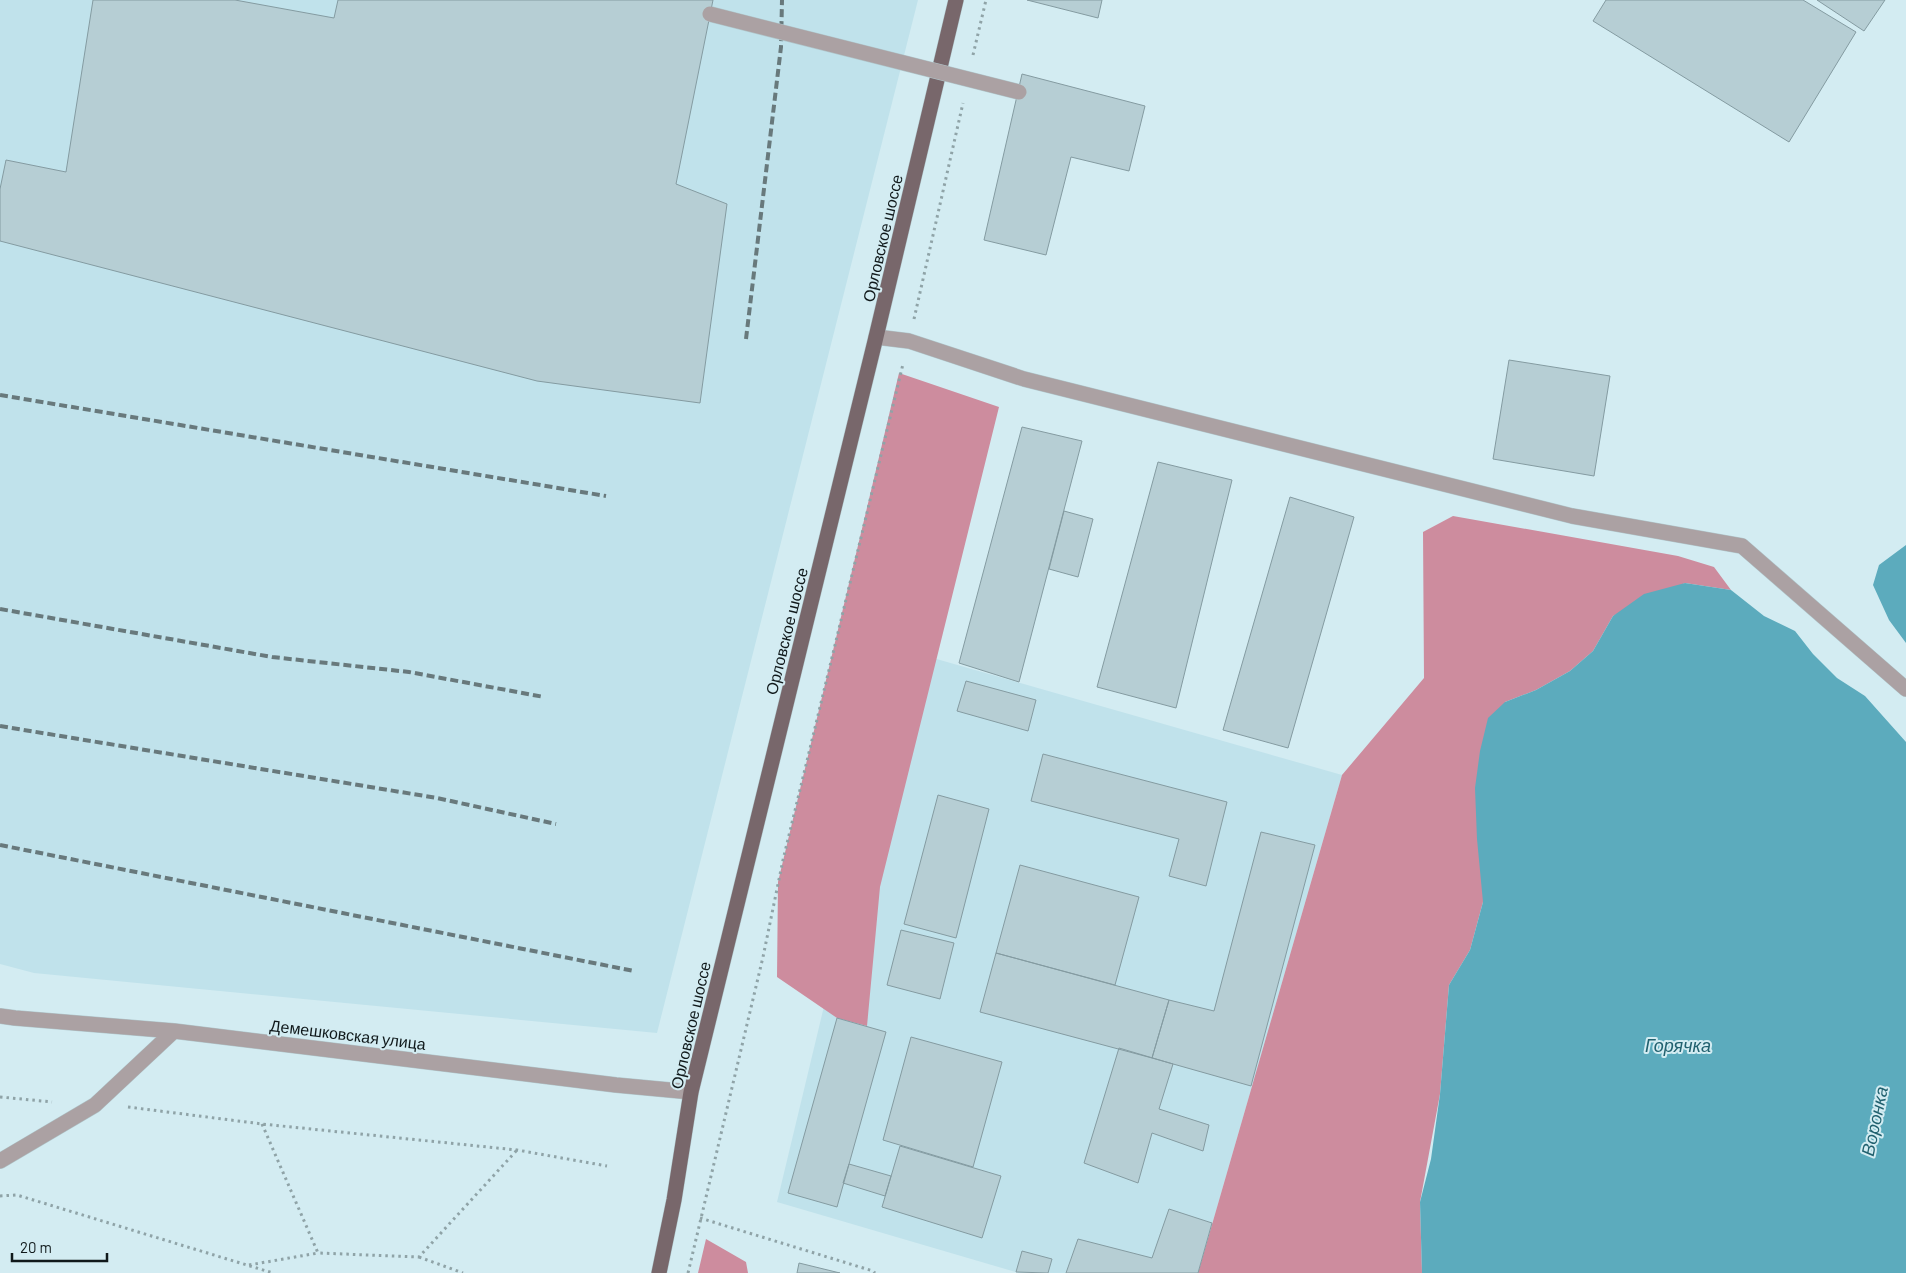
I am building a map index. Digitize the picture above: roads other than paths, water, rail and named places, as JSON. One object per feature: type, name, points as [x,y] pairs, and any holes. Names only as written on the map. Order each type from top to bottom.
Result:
[{"type":"main road","name":"Орловское шоссе","points":[[659,1273],[674,1200],[691,1092],[876,337],[956,0]]},
{"type":"street","points":[[710,14],[1019,92]]},
{"type":"street","points":[[876,337],[909,341],[1024,379],[1572,516],[1742,546],[1906,689]]},
{"type":"street","name":"Демешковская улица","points":[[0,1016],[174,1031],[606,1084],[691,1092]]},
{"type":"street","points":[[0,1161],[95,1105],[174,1031]]},
{"type":"water","points":[[1906,545],[1906,643],[1889,620],[1873,585],[1879,565]]},
{"type":"water","name":"Горячка","points":[[1685,583],[1731,590],[1764,616],[1795,631],[1813,654],[1837,678],[1865,696],[1906,742],[1906,1273],[1422,1273],[1420,1202],[1431,1159],[1440,1094],[1449,985],[1470,950],[1483,902],[1477,839],[1475,788],[1480,751],[1488,718],[1505,702],[1536,690],[1570,671],[1593,651],[1613,616],[1644,594]]},
{"type":"railway","points":[[746,339],[781,47],[782,0]]},
{"type":"railway","points":[[0,395],[606,496]]},
{"type":"railway","points":[[0,609],[272,657],[409,672],[544,697]]},
{"type":"railway","points":[[0,726],[437,798],[556,824]]},
{"type":"railway","points":[[0,845],[634,971]]},
{"type":"water label","name":"Воронка","points":[[1874,1121]]}]
